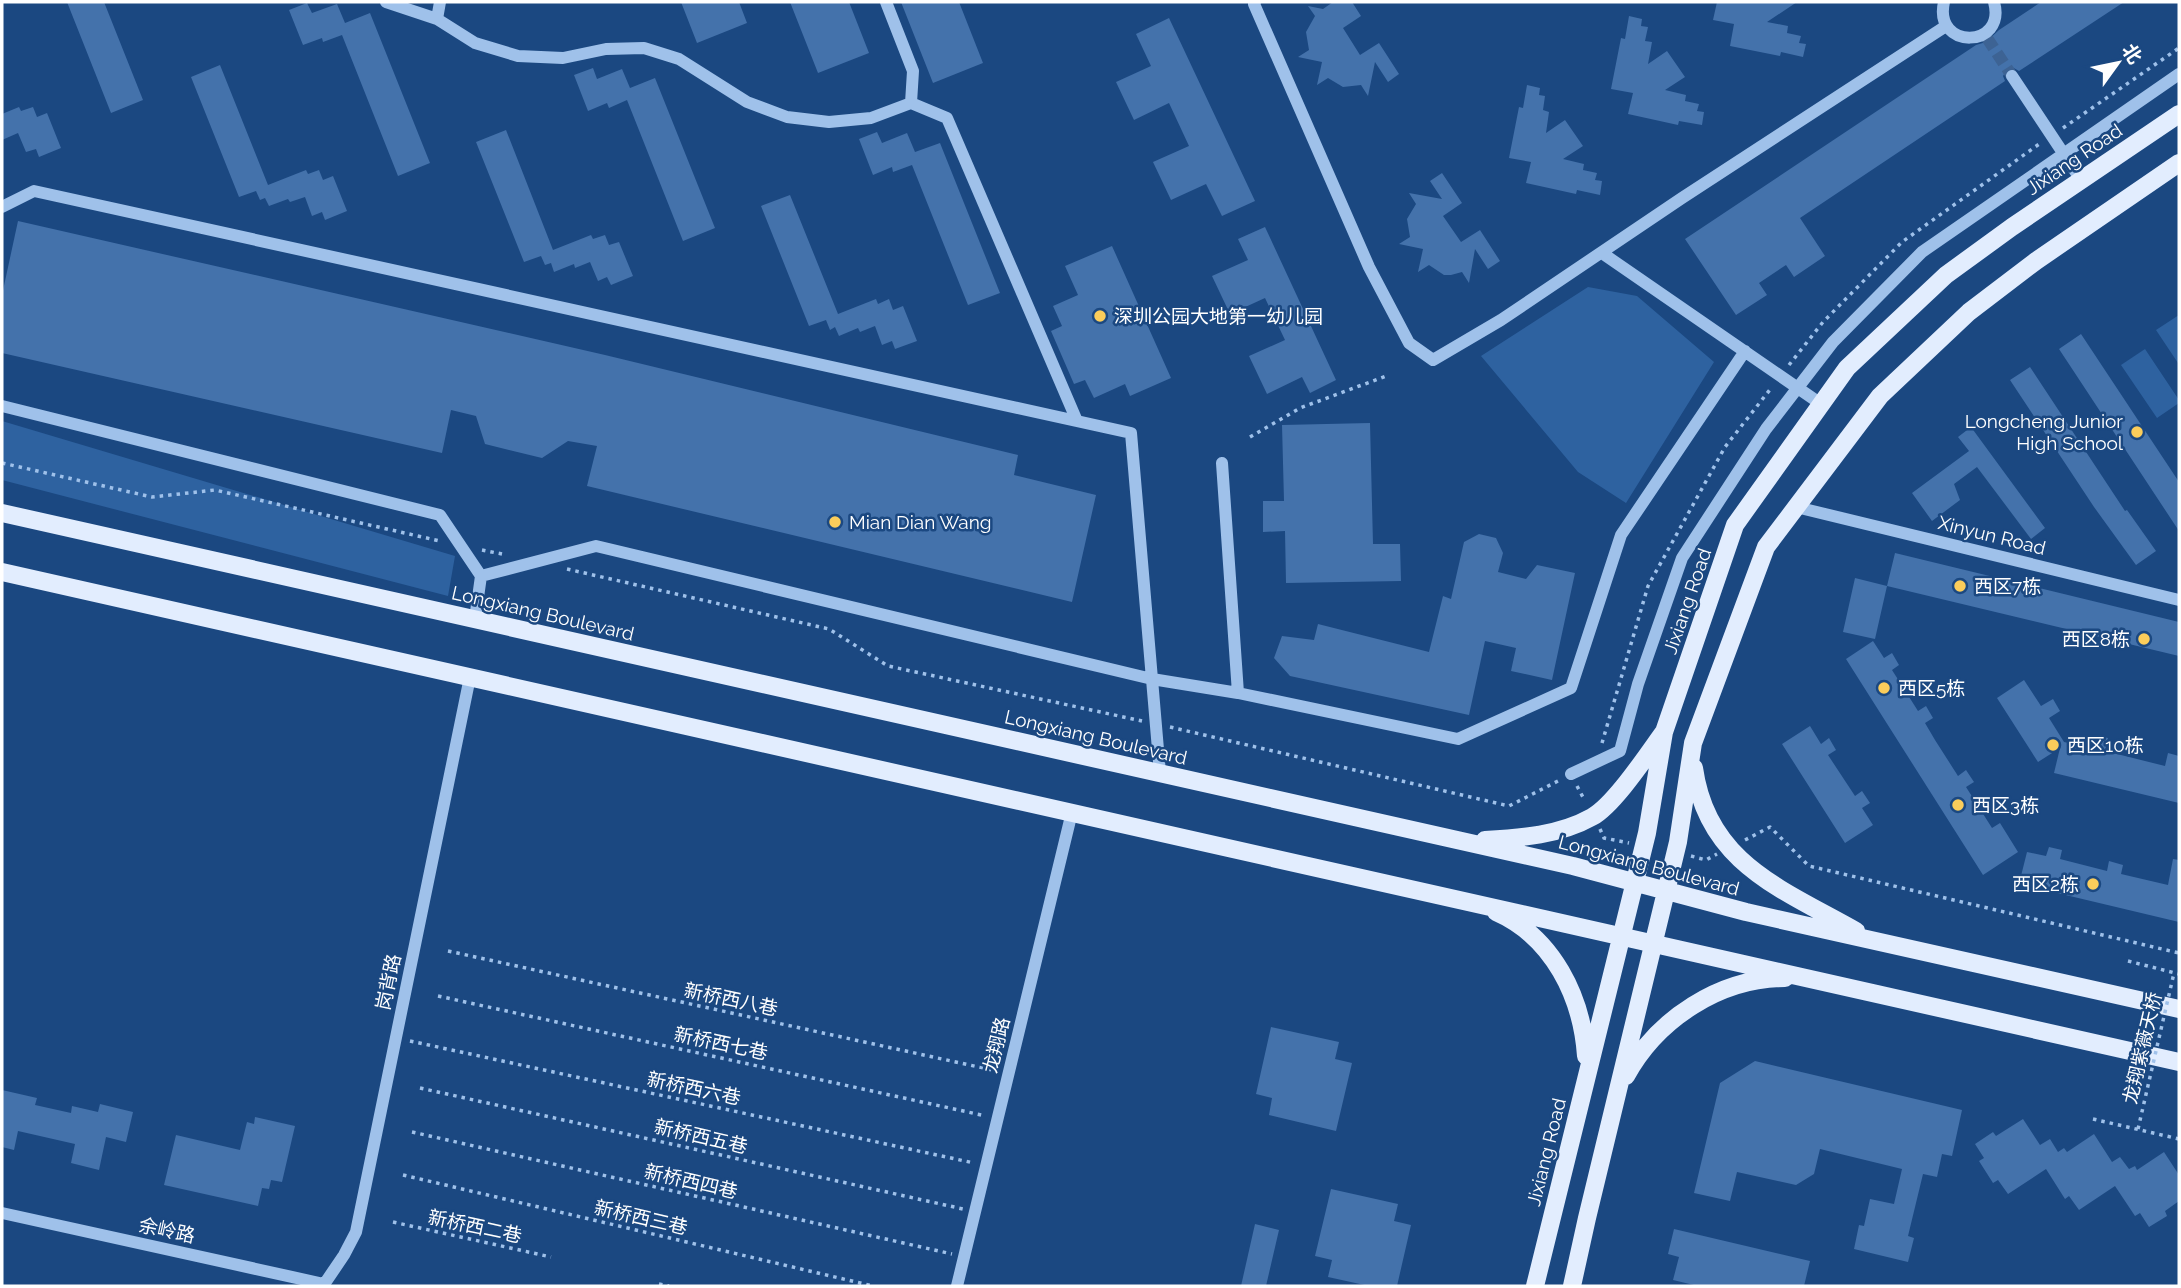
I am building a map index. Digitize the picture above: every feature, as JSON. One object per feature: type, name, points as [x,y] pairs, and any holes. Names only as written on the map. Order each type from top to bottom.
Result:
[{"type":"main road","name":"Jixiang Road","points":[[1535,1286],[1644,846],[1664,732],[1735,525],[1847,368],[1946,275],[2179,114]]},
{"type":"main road","points":[[1572,1286],[1675,853],[1693,744],[1766,547],[1880,396],[1969,312],[2036,261],[2179,163]]},
{"type":"main road","name":"Longxiang Boulevard","points":[[2,513],[1461,841],[1746,912],[2179,1009]]},
{"type":"main road","points":[[2,572],[2179,1062]]},
{"type":"main road","points":[[1461,841],[1515,839],[1554,832],[1593,817],[1611,802],[1664,732]]},
{"type":"main road","points":[[1693,744],[1693,762],[1700,800],[1707,817],[1728,849],[1759,876],[1874,941]]},
{"type":"main road","points":[[1447,896],[1475,903],[1502,915],[1527,932],[1565,976],[1577,1003],[1584,1032],[1586,1061],[1583,1091]]},
{"type":"main road","points":[[1618,1091],[1634,1061],[1656,1035],[1681,1013],[1710,995],[1742,984],[1776,978],[1810,978]]},
{"type":"street","points":[[386,2],[437,19],[475,43],[518,56],[563,58],[607,49],[644,48],[679,59],[747,102],[787,117],[829,122],[872,118],[911,103],[947,118],[1077,422]]},
{"type":"street","points":[[437,19],[440,2]]},
{"type":"street","points":[[886,2],[913,71],[911,103]]},
{"type":"street","points":[[1255,2],[1369,267],[1409,343],[1433,360],[1501,320],[1682,198],[1947,26]]},
{"type":"street","points":[[1944,2],[1943,18],[1947,26],[1964,38],[1985,36],[1994,21],[1994,2]]},
{"type":"street","points":[[1571,775],[1620,751],[1638,684],[1682,558],[1766,429],[1833,342],[1922,252],[2179,74]]},
{"type":"street","points":[[2012,76],[2081,180]]},
{"type":"street","points":[[2,207],[34,191],[1131,433],[1160,773]]},
{"type":"street","points":[[1602,253],[1821,404]]},
{"type":"street","points":[[481,576],[596,546],[1152,678],[1238,693],[1458,739],[1571,688],[1621,535],[1745,351]]},
{"type":"street","points":[[2,405],[440,515],[481,576],[475,619]]},
{"type":"street","points":[[1222,463],[1238,693]]},
{"type":"street","name":"Xinyun Road","points":[[1796,507],[2179,600]]},
{"type":"street","name":"岗背路","points":[[323,1285],[356,1232],[470,677]]},
{"type":"street","name":"龙翔路","points":[[957,1286],[1072,812]]},
{"type":"street","name":"余岭路","points":[[2,1213],[323,1285]]},
{"type":"path","points":[[1250,437],[1300,408],[1389,375]]},
{"type":"path","points":[[2,463],[152,496],[215,490],[536,562],[829,629],[888,666],[1156,724],[1509,806],[1571,775],[1604,838],[1644,846]]},
{"type":"path","points":[[1675,853],[1706,860],[1770,827],[1810,866],[2179,953]]},
{"type":"path","name":"新桥西八巷","points":[[448,951],[1009,1074]]},
{"type":"path","points":[[2128,961],[2177,974]]},
{"type":"path","name":"龙翔紫薇天桥","points":[[2138,1129],[2177,974]]},
{"type":"path","name":"新桥西七巷","points":[[438,996],[998,1118]]},
{"type":"path","name":"新桥西六巷","points":[[396,1038],[986,1166]]},
{"type":"path","name":"新桥西五巷","points":[[420,1087],[975,1211]]},
{"type":"path","points":[[2093,1119],[2179,1139]]},
{"type":"path","name":"新桥西四巷","points":[[412,1132],[964,1257]]},
{"type":"path","name":"新桥西三巷","points":[[403,1175],[873,1286]]},
{"type":"path","name":"新桥西二巷","points":[[393,1222],[551,1257]]},
{"type":"path","points":[[659,1284],[669,1286]]},
{"type":"shaded area","points":[[1588,287],[1637,296],[1714,362],[1626,503],[1578,472],[1481,356]]},
{"type":"shaded area","points":[[2179,315],[2179,362],[2178,363],[2156,330]]},
{"type":"shaded area","points":[[2145,349],[2179,400],[2179,403],[2157,418],[2121,365]]},
{"type":"shaded area","points":[[2,421],[455,556],[448,596],[2,480]]},
{"type":"building","points":[[67,2],[104,2],[143,100],[111,113]]},
{"type":"building","points":[[681,2],[739,2],[747,23],[697,43]]},
{"type":"building","points":[[790,2],[849,2],[869,53],[818,73]]},
{"type":"building","points":[[901,2],[959,2],[983,63],[933,83]]},
{"type":"building","points":[[1333,2],[1352,2],[1361,16],[1343,28],[1360,55],[1379,43],[1399,74],[1388,82],[1375,62],[1368,96],[1361,85],[1343,87],[1328,78],[1317,85],[1322,62],[1298,57],[1309,50],[1306,32],[1315,16],[1308,6],[1323,9]]},
{"type":"building","points":[[1717,2],[1797,2],[1767,22],[1788,26],[1787,33],[1801,36],[1799,43],[1806,44],[1803,57],[1781,52],[1780,56],[1730,46],[1734,24],[1713,20]]},
{"type":"building","points":[[2041,2],[2124,2],[2019,71],[2012,67],[2007,69],[2003,76],[2005,81],[1800,218],[1825,256],[1794,277],[1786,265],[1759,283],[1767,295],[1736,315],[1685,239],[1976,45],[1986,42]]},
{"type":"building","points":[[307,3],[312,13],[337,4],[345,23],[370,13],[430,163],[398,176],[342,35],[303,45],[289,10]]},
{"type":"building","points":[[1629,16],[1642,19],[1641,26],[1648,27],[1645,41],[1652,42],[1648,64],[1667,51],[1685,77],[1665,90],[1686,95],[1685,101],[1699,104],[1697,111],[1704,112],[1702,125],[1679,121],[1678,125],[1628,114],[1633,93],[1611,89],[1621,38],[1625,39]]},
{"type":"building","points":[[1169,18],[1255,201],[1222,216],[1206,184],[1171,200],[1153,162],[1189,146],[1169,103],[1134,120],[1116,82],[1151,66],[1136,34]]},
{"type":"building","points":[[220,65],[268,185],[306,170],[308,174],[319,170],[323,180],[333,176],[347,211],[325,220],[322,212],[312,216],[305,197],[290,202],[288,199],[269,206],[265,198],[260,200],[256,191],[239,197],[191,77]]},
{"type":"building","points":[[593,68],[597,79],[622,69],[630,88],[655,78],[715,228],[683,241],[627,100],[609,108],[607,103],[588,111],[574,75]]},
{"type":"building","points":[[1527,85],[1540,88],[1539,95],[1545,96],[1543,110],[1549,112],[1546,133],[1565,120],[1583,146],[1563,159],[1584,164],[1583,170],[1597,173],[1595,180],[1602,181],[1600,195],[1577,190],[1576,194],[1526,183],[1531,162],[1509,158],[1519,107],[1523,108]]},
{"type":"building","points":[[19,107],[21,111],[33,107],[37,117],[47,113],[61,148],[39,157],[36,149],[26,152],[18,133],[2,140],[2,114]]},
{"type":"building","points":[[506,130],[553,250],[591,235],[593,239],[605,235],[609,245],[619,242],[633,276],[611,285],[607,277],[598,281],[590,262],[575,268],[574,264],[554,272],[551,263],[545,265],[541,256],[524,262],[476,142]]},
{"type":"building","points":[[877,132],[882,143],[907,133],[915,152],[940,143],[1000,293],[968,305],[912,165],[893,172],[892,167],[873,175],[859,139]]},
{"type":"building","points":[[1442,173],[1462,203],[1443,216],[1461,242],[1480,230],[1500,261],[1488,269],[1475,249],[1469,283],[1462,272],[1444,275],[1429,265],[1418,272],[1423,249],[1399,244],[1410,237],[1407,219],[1416,204],[1409,193],[1442,199],[1430,181]]},
{"type":"building","points":[[790,195],[838,314],[876,299],[878,304],[889,299],[893,310],[903,306],[917,341],[895,349],[892,341],[882,345],[875,326],[860,332],[858,328],[839,336],[835,327],[830,330],[826,320],[809,326],[761,206]]},
{"type":"building","points":[[18,221],[605,355],[1018,455],[1014,475],[1096,495],[1072,602],[587,486],[597,446],[568,441],[542,458],[485,444],[476,416],[451,410],[442,453],[2,353],[2,295]]},
{"type":"building","points":[[1265,227],[1336,380],[1310,393],[1302,377],[1267,394],[1249,356],[1285,340],[1265,298],[1230,314],[1212,276],[1248,260],[1238,239]]},
{"type":"building","name":"深圳公园大地第一幼儿园","points":[[1112,246],[1171,378],[1130,396],[1125,384],[1094,398],[1085,380],[1074,384],[1051,331],[1062,326],[1053,306],[1078,295],[1065,266]]},
{"type":"building","points":[[2081,334],[2179,482],[2179,531],[2059,349]]},
{"type":"building","points":[[2030,367],[2125,511],[2127,510],[2156,551],[2136,565],[2010,380]]},
{"type":"building","points":[[1370,423],[1373,544],[1400,544],[1401,581],[1286,583],[1285,531],[1263,532],[1263,501],[1284,501],[1282,425]]},
{"type":"building","points":[[1971,427],[2045,528],[2031,539],[1977,467],[1954,484],[1960,500],[1932,521],[1912,493],[1969,451],[1958,437]]},
{"type":"building","points":[[1479,534],[1496,538],[1503,553],[1498,572],[1526,579],[1537,565],[1575,573],[1552,680],[1511,671],[1516,648],[1485,641],[1469,715],[1290,676],[1274,658],[1282,636],[1314,640],[1318,624],[1429,652],[1443,596],[1451,599],[1464,542]]},
{"type":"building","points":[[1895,553],[2179,622],[2179,656],[1887,586]]},
{"type":"building","points":[[1855,578],[1887,586],[1875,639],[1843,632]]},
{"type":"building","points":[[1873,641],[1884,658],[1892,653],[1899,665],[1892,670],[1918,711],[1926,706],[1933,718],[1925,723],[1935,740],[1958,776],[1966,770],[1974,782],[1966,787],[1992,828],[2000,823],[2018,852],[1983,875],[1846,659]]},
{"type":"building","name":"西区10栋","points":[[2024,680],[2041,706],[2053,699],[2060,711],[2049,718],[2064,742],[2091,748],[2094,735],[2108,738],[2105,751],[2165,766],[2168,753],[2179,756],[2179,803],[2054,773],[2060,748],[2038,762],[1997,698]]},
{"type":"building","points":[[1810,726],[1821,744],[1829,738],[1836,750],[1828,755],[1855,796],[1862,791],[1870,803],[1862,808],[1873,825],[1845,843],[1782,744]]},
{"type":"building","name":"西区2栋","points":[[2049,847],[2062,850],[2060,859],[2107,871],[2109,861],[2123,865],[2121,874],[2168,885],[2173,859],[2179,860],[2179,922],[2019,884],[2027,852],[2046,856]]},
{"type":"building","points":[[1271,1027],[1339,1042],[1335,1059],[1352,1063],[1336,1131],[1269,1115],[1272,1098],[1256,1094]]},
{"type":"building","points":[[1755,1061],[1962,1110],[1952,1156],[1942,1154],[1937,1177],[1923,1174],[1908,1236],[1914,1238],[1908,1262],[1854,1249],[1859,1225],[1864,1226],[1870,1199],[1894,1204],[1902,1169],[1820,1149],[1814,1174],[1796,1185],[1737,1172],[1730,1201],[1694,1193],[1720,1083]]},
{"type":"building","points":[[2,1090],[37,1098],[35,1105],[71,1113],[72,1106],[98,1112],[100,1104],[133,1112],[126,1142],[106,1137],[99,1170],[71,1163],[75,1144],[18,1131],[14,1150],[2,1147]]},
{"type":"building","points":[[255,1117],[295,1126],[282,1182],[271,1180],[269,1189],[262,1188],[258,1206],[164,1185],[176,1135],[240,1150],[247,1122],[254,1124]]},
{"type":"building","points":[[2023,1119],[2040,1145],[2050,1139],[2058,1152],[2064,1148],[2067,1152],[2094,1134],[2112,1162],[2120,1157],[2129,1169],[2135,1166],[2137,1170],[2164,1152],[2179,1175],[2179,1201],[2165,1211],[2167,1216],[2149,1227],[2140,1213],[2135,1216],[2115,1186],[2079,1210],[2069,1196],[2065,1199],[2046,1169],[2008,1194],[1998,1180],[1993,1183],[1979,1161],[1984,1158],[1975,1144],[1993,1132],[1996,1136]]},
{"type":"building","points":[[1331,1189],[1398,1204],[1394,1221],[1411,1225],[1397,1286],[1369,1286],[1328,1277],[1332,1260],[1315,1256]]},
{"type":"building","points":[[1255,1224],[1279,1230],[1266,1286],[1241,1286]]},
{"type":"building","points":[[1674,1229],[1810,1261],[1804,1286],[1698,1286],[1673,1280],[1679,1257],[1668,1254]]},
{"type":"tunnel","points":[[1987,38],[2012,76]]},
{"type":"place","name":"深圳公园大地第一幼儿园","points":[[1100,316]]},
{"type":"place","name":"Longcheng Junior High School","points":[[2137,432]]},
{"type":"place","name":"Mian Dian Wang","points":[[835,522]]},
{"type":"place","name":"西区7栋","points":[[1960,586]]},
{"type":"place","name":"西区8栋","points":[[2144,639]]},
{"type":"place","name":"西区5栋","points":[[1884,688]]},
{"type":"place","name":"西区10栋","points":[[2053,745]]},
{"type":"place","name":"西区3栋","points":[[1958,805]]},
{"type":"place","name":"西区2栋","points":[[2093,884]]}]
